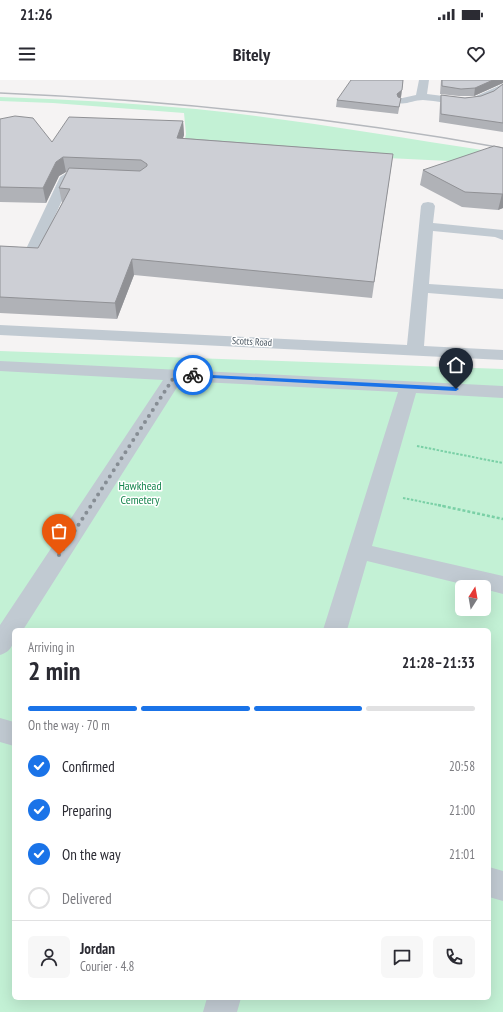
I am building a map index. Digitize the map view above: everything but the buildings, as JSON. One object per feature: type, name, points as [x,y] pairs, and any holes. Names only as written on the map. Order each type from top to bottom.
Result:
[{"type":"street","points":[[421,97],[424,80]]},
{"type":"street","points":[[402,101],[421,97],[465,101],[486,97],[493,91],[503,87]]},
{"type":"street","points":[[0,253],[31,254],[66,176],[96,178]]},
{"type":"street","points":[[415,349],[428,206]]},
{"type":"street","points":[[426,226],[499,233],[503,236]]},
{"type":"street","points":[[421,288],[503,294]]},
{"type":"street","name":"Scotts Road","points":[[0,330],[415,349],[503,355]]},
{"type":"street","points":[[0,366],[503,392]]},
{"type":"street","points":[[0,645],[176,374]]},
{"type":"street","points":[[336,628],[409,386]]},
{"type":"street","points":[[359,551],[503,585]]},
{"type":"street","points":[[0,730],[12,733]]},
{"type":"street","points":[[491,883],[503,886]]},
{"type":"street","points":[[220,1012],[223,1000]]},
{"type":"path","points":[[392,441],[503,463]]},
{"type":"path","points":[[377,492],[503,519]]},
{"type":"green space","points":[[0,97],[147,105],[196,109],[269,118],[489,151],[490,163],[183,148],[186,134],[184,113],[53,103],[0,101]]},
{"type":"green space","name":"Hawkhead Cemetery","points":[[0,351],[503,369],[503,1012],[0,1012]]},
{"type":"railway","points":[[0,93],[126,100],[252,112],[378,128],[503,148]]},
{"type":"way so far","points":[[59,555],[176,374],[193,375]]},
{"type":"route","points":[[193,375],[456,389]]}]
